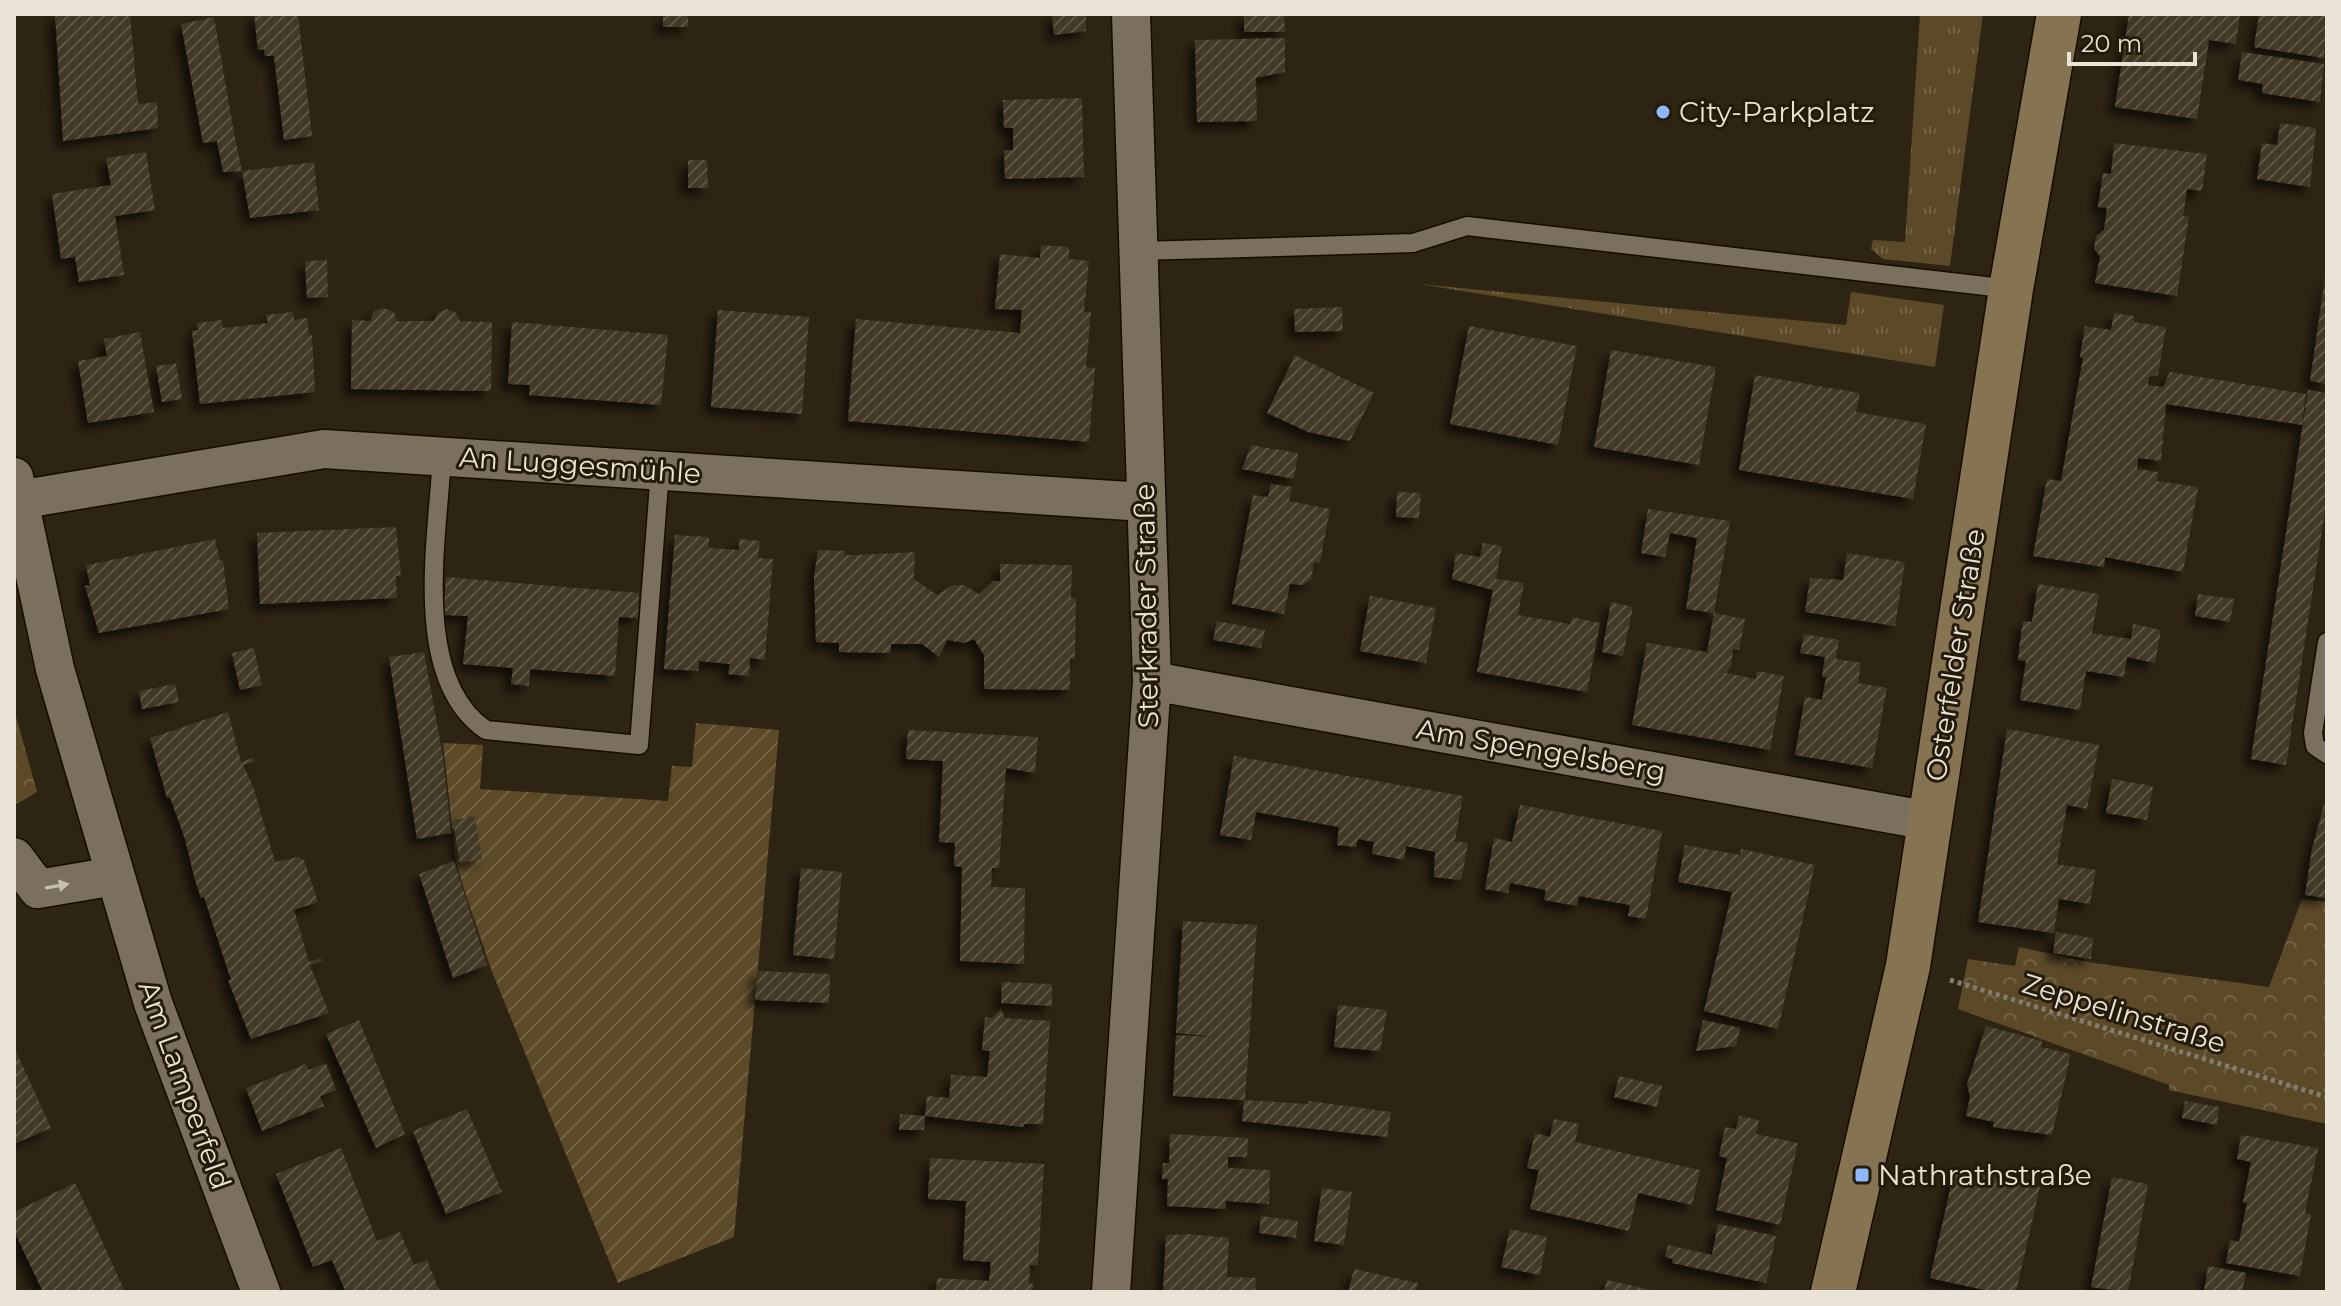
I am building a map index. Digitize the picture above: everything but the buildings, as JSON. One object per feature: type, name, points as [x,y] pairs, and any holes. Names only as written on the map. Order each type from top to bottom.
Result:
[{"type":"main road","name":"Osterfelder Straße","points":[[1833,1292],[1908,966],[2011,289],[2059,14]]},
{"type":"street","name":"Sterkrader Straße","points":[[1111,1292],[1152,681],[1131,14]]},
{"type":"street","name":"An Luggesmühle","points":[[16,487],[324,449],[1145,502]]},
{"type":"street","name":"Am Lamperfeld","points":[[16,487],[55,669],[153,1003],[261,1292]]},
{"type":"street","name":"Am Spengelsberg","points":[[1152,681],[1930,821]]},
{"type":"street","points":[[14,857],[38,889],[115,876]]},
{"type":"lane","points":[[1140,251],[1413,243],[1467,226],[2011,289]]},
{"type":"lane","points":[[442,456],[434,624],[441,665],[467,717],[486,730],[639,745],[660,471]]},
{"type":"lane","points":[[2327,642],[2313,733],[2315,746],[2327,754]]},
{"type":"path","name":"Zeppelinstraße","points":[[1908,966],[2327,1097]]},
{"type":"green space","points":[[1920,14],[1983,14],[1950,266],[1883,259],[1871,249],[1873,240],[1905,242]]},
{"type":"green space","points":[[1419,284],[1846,325],[1851,292],[1944,305],[1935,367]]},
{"type":"green space","points":[[14,709],[37,792],[17,804],[14,800]]},
{"type":"green space","points":[[696,723],[779,730],[734,1237],[618,1283],[491,969],[464,889],[456,862],[443,743],[483,745],[480,789],[668,801],[672,766],[692,767]]},
{"type":"green space","points":[[2302,899],[2327,902],[2327,1124],[2169,1090],[2169,1085],[1958,1009],[1968,959],[2015,966],[2019,947],[2094,963],[2269,987]]},
{"type":"place","name":"City-Parkplatz","points":[[1663,112]]},
{"type":"place","name":"Nathrathstraße","points":[[1862,1175]]}]
